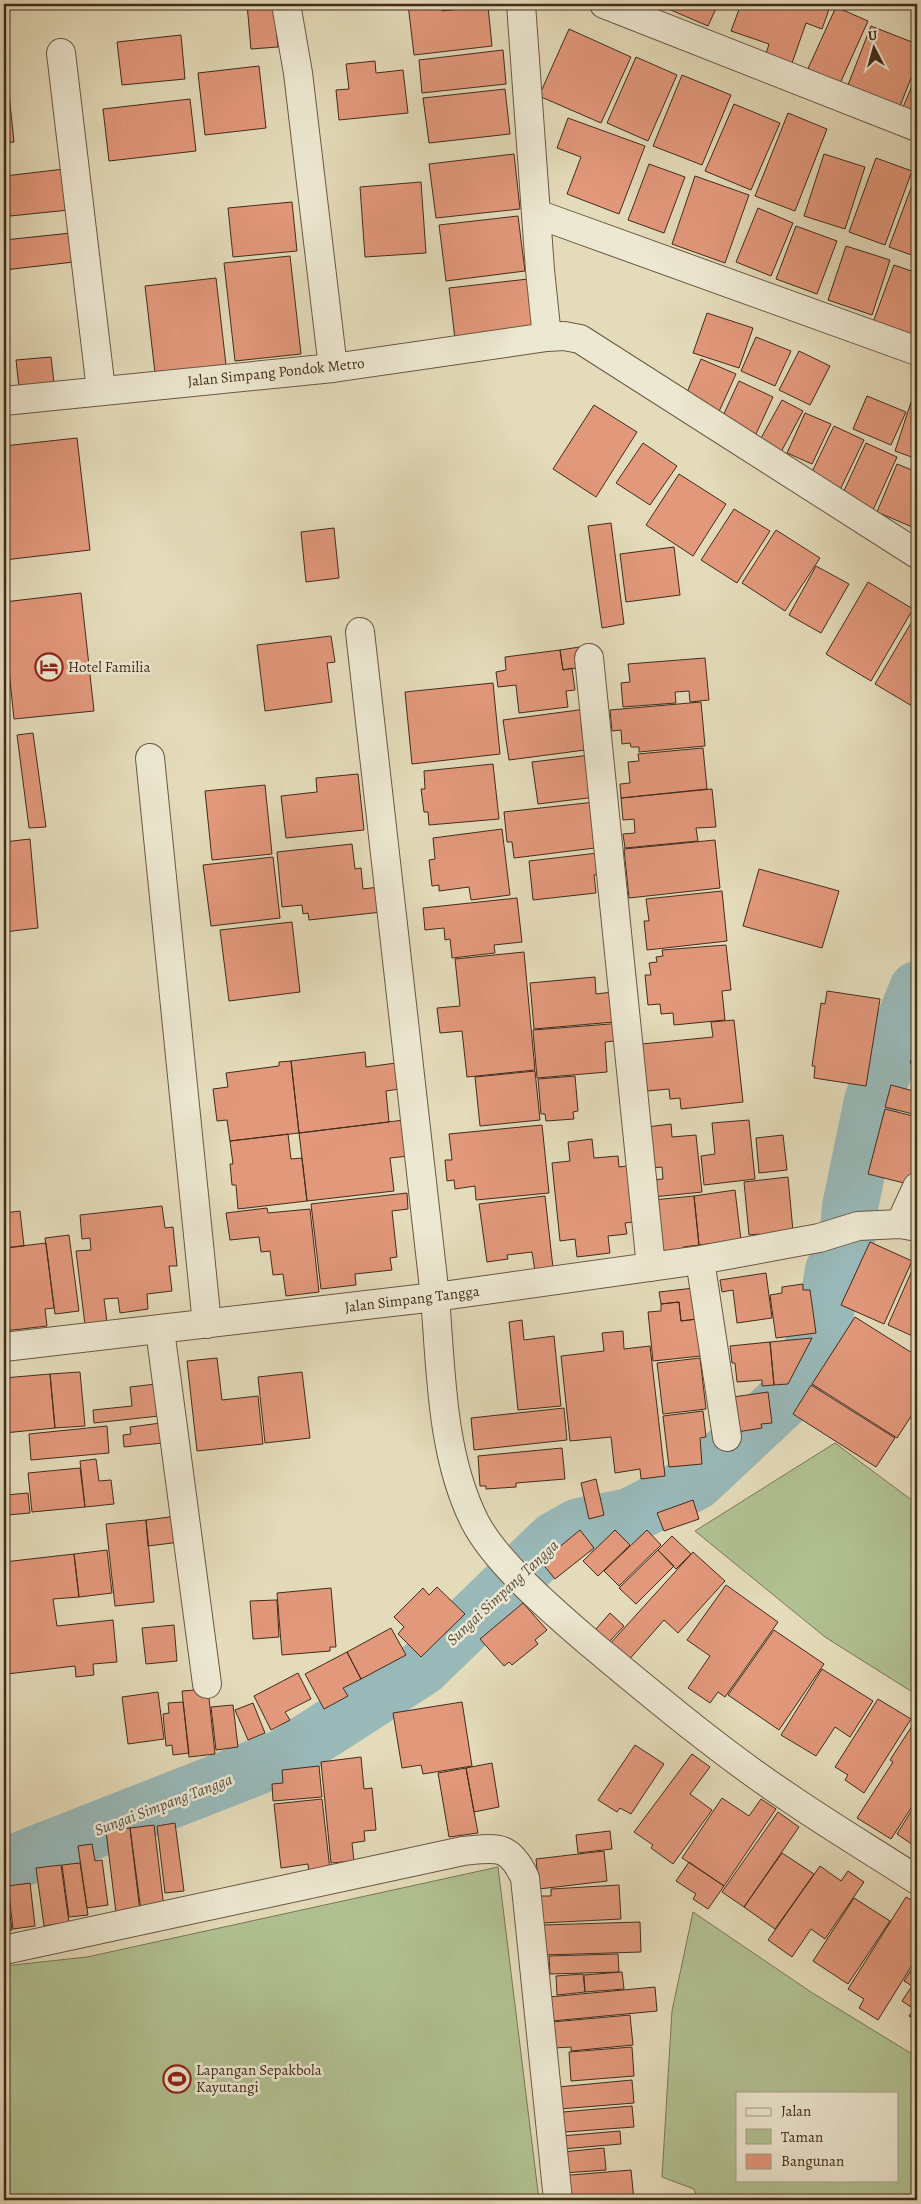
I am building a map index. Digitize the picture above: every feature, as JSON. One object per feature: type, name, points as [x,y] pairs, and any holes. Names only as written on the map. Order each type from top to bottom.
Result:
[{"type":"street","points":[[286,4],[298,72],[333,368]]},
{"type":"street","points":[[521,4],[540,270],[547,337]]},
{"type":"street","points":[[604,4],[917,127]]},
{"type":"street","points":[[61,53],[101,390]]},
{"type":"street","points":[[537,214],[917,351]]},
{"type":"street","name":"Jalan Simpang Pondok Metro","points":[[4,401],[333,368],[564,336],[580,339],[917,554]]},
{"type":"street","points":[[360,632],[435,1297],[444,1403],[451,1448],[474,1520],[486,1542],[550,1609],[696,1730],[788,1797],[917,1880]]},
{"type":"street","points":[[589,658],[651,1267]]},
{"type":"street","points":[[150,758],[206,1324]]},
{"type":"street","points":[[908,1226],[917,1187]]},
{"type":"street","name":"Jalan Simpang Tangga","points":[[4,1347],[435,1297],[700,1260],[820,1238],[858,1226],[908,1226]]},
{"type":"street","points":[[700,1260],[727,1437]]},
{"type":"street","points":[[160,1330],[207,1684]]},
{"type":"street","points":[[4,1950],[463,1851],[502,1849],[514,1858],[525,1878],[558,2200]]},
{"type":"green space","points":[[835,1443],[917,1504],[917,1695],[825,1637],[695,1531]]},
{"type":"green space","points":[[498,1867],[539,2200],[5,2200],[4,1966],[87,1957]]},
{"type":"green space","points":[[693,1912],[811,1992],[917,2057],[917,2200],[698,2200],[694,2189],[662,2177],[672,2011]]},
{"type":"building","points":[[247,4],[274,4],[278,47],[251,49]]},
{"type":"building","points":[[408,4],[441,4],[442,11],[488,6],[492,46],[414,55]]},
{"type":"building","points":[[668,4],[718,4],[708,26],[666,8]]},
{"type":"building","points":[[741,4],[831,4],[822,29],[806,23],[791,66],[765,57],[769,44],[731,31]]},
{"type":"building","points":[[836,7],[868,21],[838,88],[806,73]]},
{"type":"building","points":[[871,26],[917,44],[917,63],[900,106],[848,85]]},
{"type":"building","points":[[569,29],[631,57],[601,123],[539,96]]},
{"type":"building","points":[[181,35],[185,79],[122,85],[117,42]]},
{"type":"building","points":[[503,50],[506,84],[422,93],[419,60]]},
{"type":"building","points":[[636,57],[677,75],[648,141],[607,123]]},
{"type":"building","points":[[375,61],[376,73],[403,70],[408,113],[339,120],[336,90],[349,89],[346,64]]},
{"type":"building","points":[[259,66],[266,128],[205,135],[198,73]]},
{"type":"building","points":[[917,74],[917,119],[901,112]]},
{"type":"building","points":[[682,75],[731,95],[702,165],[653,146]]},
{"type":"building","points":[[505,89],[510,134],[429,143],[423,98]]},
{"type":"building","points":[[4,94],[9,94],[14,142],[4,143]]},
{"type":"building","points":[[190,99],[196,151],[109,161],[103,109]]},
{"type":"building","points":[[734,104],[780,123],[751,190],[705,171]]},
{"type":"building","points":[[788,113],[827,129],[795,211],[755,196]]},
{"type":"building","points":[[568,118],[645,146],[619,214],[567,194],[581,157],[557,148]]},
{"type":"building","points":[[514,154],[520,209],[436,218],[429,164]]},
{"type":"building","points":[[824,154],[865,167],[845,229],[804,216]]},
{"type":"building","points":[[876,158],[912,171],[885,245],[849,232]]},
{"type":"building","points":[[649,164],[685,177],[664,233],[628,220]]},
{"type":"building","points":[[64,169],[69,210],[10,216],[5,176]]},
{"type":"building","points":[[917,172],[917,257],[889,247]]},
{"type":"building","points":[[695,176],[749,195],[725,263],[672,244]]},
{"type":"building","points":[[421,182],[426,253],[365,257],[360,187]]},
{"type":"building","points":[[292,202],[297,251],[233,257],[228,208]]},
{"type":"building","points":[[758,208],[793,223],[771,276],[736,262]]},
{"type":"building","points":[[518,216],[525,271],[446,281],[439,225]]},
{"type":"building","points":[[796,226],[837,241],[817,294],[776,279]]},
{"type":"building","points":[[71,233],[74,262],[4,270],[4,240]]},
{"type":"building","points":[[846,246],[890,260],[872,315],[828,300]]},
{"type":"building","points":[[290,256],[301,354],[235,361],[224,263]]},
{"type":"building","points":[[894,265],[917,273],[917,342],[872,325]]},
{"type":"building","points":[[216,278],[226,365],[155,373],[145,286]]},
{"type":"building","points":[[528,279],[534,330],[455,339],[449,288]]},
{"type":"building","points":[[707,313],[753,328],[739,368],[693,353]]},
{"type":"building","points":[[756,337],[791,351],[775,386],[741,371]]},
{"type":"building","points":[[799,351],[830,366],[810,405],[779,390]]},
{"type":"building","points":[[51,357],[54,383],[19,387],[16,360]]},
{"type":"building","points":[[701,359],[736,374],[717,416],[683,402]]},
{"type":"building","points":[[739,381],[773,397],[756,434],[722,418]]},
{"type":"building","points":[[867,396],[906,412],[891,445],[853,429]]},
{"type":"building","points":[[913,396],[917,397],[917,459],[895,451]]},
{"type":"building","points":[[782,400],[803,411],[781,452],[760,440]]},
{"type":"building","points":[[594,405],[637,432],[596,497],[553,469]]},
{"type":"building","points":[[805,413],[831,424],[812,464],[787,453]]},
{"type":"building","points":[[834,426],[864,440],[839,492],[809,478]]},
{"type":"building","points":[[77,438],[90,550],[4,560],[4,446]]},
{"type":"building","points":[[643,443],[677,466],[650,505],[616,483]]},
{"type":"building","points":[[866,443],[897,457],[873,510],[842,495]]},
{"type":"building","points":[[897,464],[917,472],[917,529],[877,512]]},
{"type":"building","points":[[679,474],[726,504],[693,556],[646,525]]},
{"type":"building","points":[[734,509],[770,531],[737,583],[701,560]]},
{"type":"building","points":[[611,523],[624,624],[602,628],[588,526]]},
{"type":"building","points":[[334,528],[339,578],[306,582],[301,532]]},
{"type":"building","points":[[776,530],[820,558],[785,611],[742,583]]},
{"type":"building","points":[[674,547],[680,595],[626,602],[620,554]]},
{"type":"building","points":[[816,566],[849,584],[821,633],[789,615]]},
{"type":"building","points":[[868,582],[913,609],[871,681],[826,654]]},
{"type":"building","name":"Hotel Familia","points":[[81,593],[94,711],[14,719],[4,623],[4,602]]},
{"type":"building","points":[[917,613],[917,709],[875,684]]},
{"type":"building","points":[[331,636],[335,662],[327,663],[332,702],[265,711],[257,645]]},
{"type":"building","points":[[586,646],[589,666],[563,670],[560,650]]},
{"type":"building","points":[[560,650],[563,670],[572,668],[575,690],[566,691],[568,707],[519,713],[516,685],[498,687],[496,672],[506,670],[505,657]]},
{"type":"building","points":[[705,658],[709,700],[690,702],[689,691],[675,692],[676,703],[623,707],[621,683],[630,682],[628,664]]},
{"type":"building","points":[[493,683],[500,754],[412,764],[405,692]]},
{"type":"building","points":[[701,702],[705,746],[639,752],[639,747],[631,747],[630,743],[622,744],[621,730],[612,731],[610,710]]},
{"type":"building","points":[[601,707],[603,721],[581,724],[585,750],[509,760],[503,720]]},
{"type":"building","points":[[33,733],[46,827],[29,828],[17,735]]},
{"type":"building","points":[[703,748],[707,789],[621,798],[620,784],[630,783],[628,762],[639,761],[638,754]]},
{"type":"building","points":[[599,754],[604,796],[538,804],[532,762]]},
{"type":"building","points":[[493,764],[499,819],[429,825],[428,812],[424,812],[421,789],[425,789],[424,771]]},
{"type":"building","points":[[358,774],[364,830],[286,838],[281,796],[317,792],[316,778]]},
{"type":"building","points":[[265,785],[272,854],[212,860],[205,791]]},
{"type":"building","points":[[712,789],[716,827],[696,828],[698,841],[625,848],[623,834],[635,833],[634,819],[623,820],[621,798]]},
{"type":"building","points":[[595,802],[611,846],[514,858],[512,842],[507,842],[504,812]]},
{"type":"building","points":[[502,829],[510,895],[471,900],[469,887],[439,891],[439,885],[432,886],[429,860],[435,859],[433,838]]},
{"type":"building","points":[[30,839],[38,928],[4,932],[4,842]]},
{"type":"building","points":[[715,840],[720,888],[629,898],[624,849]]},
{"type":"building","points":[[352,844],[355,869],[361,868],[363,889],[379,887],[382,912],[309,920],[308,913],[303,914],[302,905],[282,907],[277,852]]},
{"type":"building","points":[[598,853],[601,874],[594,875],[596,893],[533,900],[529,861]]},
{"type":"building","points":[[273,857],[280,918],[211,926],[203,865]]},
{"type":"building","points":[[759,869],[839,891],[822,948],[743,926]]},
{"type":"building","points":[[722,891],[727,941],[647,950],[644,921],[649,921],[646,899]]},
{"type":"building","points":[[517,898],[522,942],[494,945],[495,953],[452,958],[450,939],[445,940],[444,928],[425,930],[423,908]]},
{"type":"building","points":[[292,922],[300,992],[229,1001],[220,930]]},
{"type":"building","points":[[726,945],[731,990],[722,991],[725,1020],[674,1025],[673,1013],[661,1014],[660,1004],[648,1005],[645,975],[651,975],[649,963],[657,962],[656,957],[663,956],[662,950]]},
{"type":"building","points":[[524,952],[535,1070],[467,1077],[462,1031],[440,1033],[437,1008],[460,1006],[455,959]]},
{"type":"building","points":[[595,977],[596,994],[621,991],[625,1021],[534,1029],[530,983]]},
{"type":"building","points":[[827,991],[880,999],[866,1086],[814,1078],[815,1066],[812,1066],[821,1003],[825,1004]]},
{"type":"building","points":[[734,1020],[743,1102],[681,1109],[680,1098],[670,1099],[669,1089],[647,1091],[642,1044],[713,1037],[711,1022]]},
{"type":"building","points":[[623,1023],[624,1040],[605,1042],[607,1072],[537,1078],[533,1030]]},
{"type":"building","points":[[917,1043],[917,1065],[910,1063]]},
{"type":"building","points":[[365,1052],[366,1067],[396,1063],[399,1089],[386,1091],[389,1122],[299,1133],[291,1061]]},
{"type":"building","points":[[291,1061],[299,1133],[230,1141],[227,1120],[217,1121],[213,1089],[228,1087],[226,1073],[279,1066],[279,1062]]},
{"type":"building","points":[[535,1071],[540,1120],[480,1126],[475,1077]]},
{"type":"building","points":[[575,1076],[578,1111],[573,1112],[574,1119],[546,1121],[545,1114],[541,1114],[538,1079]]},
{"type":"building","points":[[891,1085],[917,1092],[917,1115],[885,1107]]},
{"type":"building","points":[[885,1109],[917,1117],[917,1164],[912,1185],[868,1174]]},
{"type":"building","points":[[404,1120],[409,1156],[390,1158],[394,1191],[307,1201],[299,1133]]},
{"type":"building","points":[[749,1120],[755,1179],[704,1185],[701,1156],[715,1154],[712,1123]]},
{"type":"building","points":[[671,1124],[672,1137],[696,1135],[702,1192],[653,1197],[651,1180],[663,1179],[662,1167],[651,1168],[647,1127]]},
{"type":"building","points":[[542,1125],[549,1193],[476,1200],[475,1186],[455,1189],[454,1180],[447,1181],[445,1160],[452,1160],[449,1134]]},
{"type":"building","points":[[288,1134],[291,1159],[302,1158],[307,1201],[238,1209],[236,1185],[232,1185],[230,1164],[233,1164],[230,1141]]},
{"type":"building","points":[[783,1135],[787,1170],[759,1173],[756,1138]]},
{"type":"building","points":[[592,1139],[594,1158],[618,1156],[619,1167],[627,1166],[633,1222],[625,1223],[627,1234],[608,1236],[610,1253],[577,1257],[575,1239],[560,1241],[552,1163],[570,1161],[568,1142]]},
{"type":"building","points":[[788,1177],[793,1231],[760,1245],[759,1234],[749,1235],[744,1182]]},
{"type":"building","points":[[735,1190],[741,1240],[699,1245],[694,1196]]},
{"type":"building","points":[[407,1193],[408,1209],[392,1211],[397,1257],[390,1258],[392,1270],[355,1274],[356,1285],[321,1289],[311,1204]]},
{"type":"building","points":[[545,1196],[553,1268],[535,1271],[532,1252],[507,1255],[508,1259],[487,1262],[479,1204]]},
{"type":"building","points":[[694,1196],[699,1245],[683,1247],[684,1251],[664,1253],[663,1249],[659,1250],[653,1200]]},
{"type":"building","points":[[162,1206],[165,1228],[173,1227],[177,1266],[169,1266],[172,1291],[147,1294],[148,1309],[120,1313],[118,1298],[104,1299],[107,1322],[85,1325],[76,1251],[91,1250],[90,1238],[82,1239],[80,1215]]},
{"type":"building","points":[[267,1208],[268,1213],[310,1209],[319,1292],[286,1296],[283,1274],[273,1275],[270,1251],[261,1252],[259,1237],[230,1240],[226,1213]]},
{"type":"building","points":[[20,1211],[24,1246],[4,1248],[4,1213]]},
{"type":"building","points":[[69,1235],[79,1311],[55,1314],[45,1238]]},
{"type":"building","points":[[870,1242],[912,1261],[884,1324],[841,1305]]},
{"type":"building","points":[[46,1243],[54,1308],[45,1309],[47,1326],[4,1331],[4,1248]]},
{"type":"building","points":[[917,1259],[917,1338],[888,1325]]},
{"type":"building","points":[[766,1273],[772,1318],[737,1323],[733,1290],[722,1292],[720,1280]]},
{"type":"building","points":[[803,1284],[803,1290],[810,1290],[816,1333],[776,1338],[770,1295],[782,1293],[782,1287]]},
{"type":"building","points":[[694,1288],[697,1319],[681,1321],[679,1302],[661,1304],[659,1292]]},
{"type":"building","points":[[679,1302],[681,1321],[697,1319],[701,1356],[653,1361],[648,1312],[661,1311],[661,1304]]},
{"type":"building","points":[[855,1317],[917,1356],[917,1388],[911,1399],[917,1403],[917,1407],[897,1438],[812,1384]]},
{"type":"building","points":[[522,1320],[524,1340],[554,1336],[561,1406],[518,1410],[509,1322]]},
{"type":"building","points":[[623,1331],[624,1349],[650,1346],[665,1476],[641,1479],[640,1469],[615,1473],[611,1437],[570,1441],[561,1356],[604,1351],[602,1333]]},
{"type":"building","points":[[812,1338],[788,1384],[774,1385],[770,1342]]},
{"type":"building","points":[[770,1342],[774,1385],[762,1386],[762,1380],[737,1382],[735,1363],[732,1363],[730,1346]]},
{"type":"building","points":[[217,1358],[222,1400],[258,1396],[263,1444],[197,1451],[187,1361]]},
{"type":"building","points":[[700,1358],[706,1409],[663,1414],[657,1363]]},
{"type":"building","points":[[80,1372],[85,1426],[55,1428],[50,1374]]},
{"type":"building","points":[[302,1372],[310,1438],[265,1443],[258,1377]]},
{"type":"building","points":[[50,1374],[55,1428],[4,1433],[4,1378]]},
{"type":"building","points":[[165,1383],[168,1415],[94,1423],[93,1410],[132,1406],[130,1387]]},
{"type":"building","points":[[811,1385],[895,1438],[876,1467],[793,1414]]},
{"type":"building","points":[[768,1392],[772,1423],[761,1424],[762,1428],[737,1432],[733,1397]]},
{"type":"building","points":[[564,1408],[567,1440],[474,1450],[471,1418]]},
{"type":"building","points":[[703,1411],[706,1437],[700,1438],[702,1464],[669,1467],[663,1416]]},
{"type":"building","points":[[161,1423],[163,1443],[124,1447],[123,1435],[131,1434],[130,1427]]},
{"type":"building","points":[[107,1426],[109,1453],[31,1460],[29,1434]]},
{"type":"building","points":[[562,1448],[565,1479],[516,1483],[516,1487],[486,1489],[486,1486],[480,1486],[478,1456]]},
{"type":"building","points":[[96,1459],[99,1481],[111,1480],[114,1504],[85,1507],[80,1461]]},
{"type":"building","points":[[80,1468],[85,1507],[32,1512],[28,1473]]},
{"type":"building","points":[[596,1479],[604,1515],[589,1519],[581,1483]]},
{"type":"building","points":[[28,1493],[30,1513],[8,1515],[6,1495]]},
{"type":"building","points":[[4,1495],[6,1495],[9,1517],[4,1517]]},
{"type":"building","points":[[693,1500],[699,1519],[664,1531],[657,1513]]},
{"type":"building","points":[[177,1516],[180,1542],[148,1546],[146,1520]]},
{"type":"building","points":[[146,1520],[154,1602],[115,1606],[106,1524]]},
{"type":"building","points":[[580,1530],[594,1548],[555,1579],[541,1562]]},
{"type":"building","points":[[615,1530],[630,1545],[598,1576],[583,1561]]},
{"type":"building","points":[[647,1530],[661,1545],[619,1586],[604,1571]]},
{"type":"building","points":[[672,1536],[691,1554],[676,1569],[658,1550]]},
{"type":"building","points":[[107,1550],[112,1593],[79,1597],[74,1554]]},
{"type":"building","points":[[658,1550],[674,1566],[636,1604],[619,1588]]},
{"type":"building","points":[[693,1552],[725,1581],[678,1633],[664,1620],[627,1662],[609,1645]]},
{"type":"building","points":[[74,1554],[79,1597],[53,1599],[57,1626],[113,1620],[117,1662],[93,1664],[94,1675],[76,1677],[75,1666],[7,1674],[4,1647],[4,1562]]},
{"type":"building","points":[[726,1585],[778,1622],[725,1697],[718,1692],[710,1703],[688,1688],[710,1656],[687,1640]]},
{"type":"building","points":[[437,1587],[465,1614],[421,1657],[398,1634],[404,1627],[394,1617],[423,1588],[429,1595]]},
{"type":"building","points":[[331,1588],[336,1647],[330,1647],[330,1651],[282,1655],[277,1593]]},
{"type":"building","points":[[277,1600],[279,1637],[253,1639],[250,1601]]},
{"type":"building","points":[[523,1603],[547,1630],[535,1640],[538,1644],[512,1665],[509,1662],[504,1666],[480,1639]]},
{"type":"building","points":[[610,1613],[624,1626],[609,1642],[596,1629]]},
{"type":"building","points":[[174,1625],[177,1661],[146,1664],[142,1628]]},
{"type":"building","points":[[391,1628],[406,1655],[361,1679],[347,1652]]},
{"type":"building","points":[[774,1630],[824,1664],[779,1730],[728,1695]]},
{"type":"building","points":[[347,1652],[361,1679],[343,1688],[348,1696],[324,1709],[305,1674]]},
{"type":"building","points":[[822,1669],[873,1701],[850,1737],[835,1727],[816,1756],[781,1735]]},
{"type":"building","points":[[298,1673],[311,1699],[285,1712],[290,1720],[271,1730],[254,1696]]},
{"type":"building","points":[[208,1689],[215,1754],[189,1757],[182,1691]]},
{"type":"building","points":[[158,1692],[164,1739],[128,1744],[122,1697]]},
{"type":"building","points":[[878,1699],[911,1719],[864,1793],[845,1780],[848,1775],[835,1767]]},
{"type":"building","points":[[183,1702],[189,1753],[173,1755],[172,1745],[166,1746],[163,1714],[169,1713],[168,1703]]},
{"type":"building","points":[[462,1702],[472,1766],[423,1774],[421,1765],[402,1768],[393,1713]]},
{"type":"building","points":[[253,1703],[265,1733],[248,1740],[235,1710]]},
{"type":"building","points":[[233,1705],[238,1747],[216,1750],[211,1707]]},
{"type":"building","points":[[914,1723],[917,1724],[917,1799],[891,1839],[857,1818],[893,1762],[890,1760]]},
{"type":"building","points":[[635,1745],[664,1764],[631,1814],[620,1808],[617,1812],[598,1800]]},
{"type":"building","points":[[692,1754],[710,1767],[690,1794],[712,1810],[673,1864],[651,1848],[653,1845],[634,1832]]},
{"type":"building","points":[[361,1757],[364,1789],[372,1788],[376,1830],[364,1831],[365,1841],[352,1843],[354,1861],[331,1863],[321,1762]]},
{"type":"building","points":[[492,1763],[499,1807],[474,1812],[466,1768]]},
{"type":"building","points":[[319,1766],[322,1797],[273,1801],[272,1784],[283,1783],[282,1770]]},
{"type":"building","points":[[466,1768],[478,1833],[449,1837],[438,1773]]},
{"type":"building","points":[[722,1798],[749,1816],[761,1799],[776,1809],[724,1886],[682,1858]]},
{"type":"building","points":[[322,1799],[330,1870],[309,1873],[308,1864],[281,1868],[274,1804]]},
{"type":"building","points":[[917,1802],[917,1838],[913,1845],[897,1834]]},
{"type":"building","points":[[778,1812],[799,1827],[744,1907],[722,1892]]},
{"type":"building","points":[[175,1823],[184,1891],[165,1893],[157,1826]]},
{"type":"building","points":[[154,1825],[164,1908],[141,1911],[130,1828]]},
{"type":"building","points":[[130,1828],[140,1911],[116,1913],[106,1831]]},
{"type":"building","points":[[610,1831],[612,1849],[578,1853],[576,1835]]},
{"type":"building","points":[[92,1844],[95,1861],[102,1860],[108,1905],[87,1908],[78,1846]]},
{"type":"building","points":[[604,1851],[607,1881],[539,1889],[536,1859]]},
{"type":"building","points":[[782,1853],[814,1874],[775,1929],[744,1907]]},
{"type":"building","points":[[689,1862],[724,1886],[708,1909],[693,1899],[696,1894],[676,1881]]},
{"type":"building","points":[[80,1863],[88,1915],[69,1917],[62,1865]]},
{"type":"building","points":[[61,1865],[70,1930],[58,1932],[57,1924],[44,1926],[36,1868]]},
{"type":"building","points":[[820,1866],[841,1881],[848,1871],[864,1882],[825,1939],[811,1929],[792,1957],[768,1940]]},
{"type":"building","points":[[30,1883],[35,1926],[13,1929],[8,1886]]},
{"type":"building","points":[[619,1885],[621,1919],[542,1923],[540,1896],[551,1896],[551,1889]]},
{"type":"building","points":[[4,1893],[7,1893],[12,1930],[4,1931]]},
{"type":"building","points":[[906,1897],[917,1903],[917,1925],[915,1929],[917,1931],[917,1957],[878,2020],[859,2008],[864,1999],[848,1989]]},
{"type":"building","points":[[854,1898],[890,1921],[848,1984],[813,1961]]},
{"type":"building","points":[[640,1922],[641,1952],[543,1955],[542,1925]]},
{"type":"building","points":[[618,1954],[619,1972],[550,1974],[549,1956]]},
{"type":"building","points":[[917,1961],[917,2021],[909,2016],[914,2009],[902,2001],[912,1986],[904,1981]]},
{"type":"building","points":[[622,1972],[624,1989],[585,1992],[584,1975]]},
{"type":"building","points":[[583,1974],[585,1992],[557,1995],[556,1976]]},
{"type":"building","points":[[655,1987],[657,2011],[552,2021],[549,1997]]},
{"type":"building","points":[[630,2015],[633,2045],[571,2051],[571,2047],[554,2048],[552,2022]]},
{"type":"building","points":[[632,2047],[634,2076],[571,2081],[569,2052]]},
{"type":"building","points":[[632,2080],[634,2103],[559,2109],[558,2087]]},
{"type":"building","points":[[632,2106],[634,2127],[565,2132],[563,2112]]},
{"type":"building","points":[[620,2131],[621,2144],[562,2149],[561,2136]]},
{"type":"building","points":[[604,2148],[606,2170],[564,2173],[562,2152]]},
{"type":"building","points":[[631,2170],[634,2200],[561,2200],[559,2176]]},
{"type":"waterway","name":"Sungai Simpang Tangga","points":[[4,1866],[285,1756],[422,1668],[554,1540],[579,1526],[630,1516],[696,1482],[790,1394],[825,1320],[833,1270],[846,1249],[850,1207],[872,1101],[917,989]]},
{"type":"place","name":"Hotel Familia","points":[[49,667]]},
{"type":"place","name":"Lapangan Sepakbola Kayutangi","points":[[177,2079]]}]
